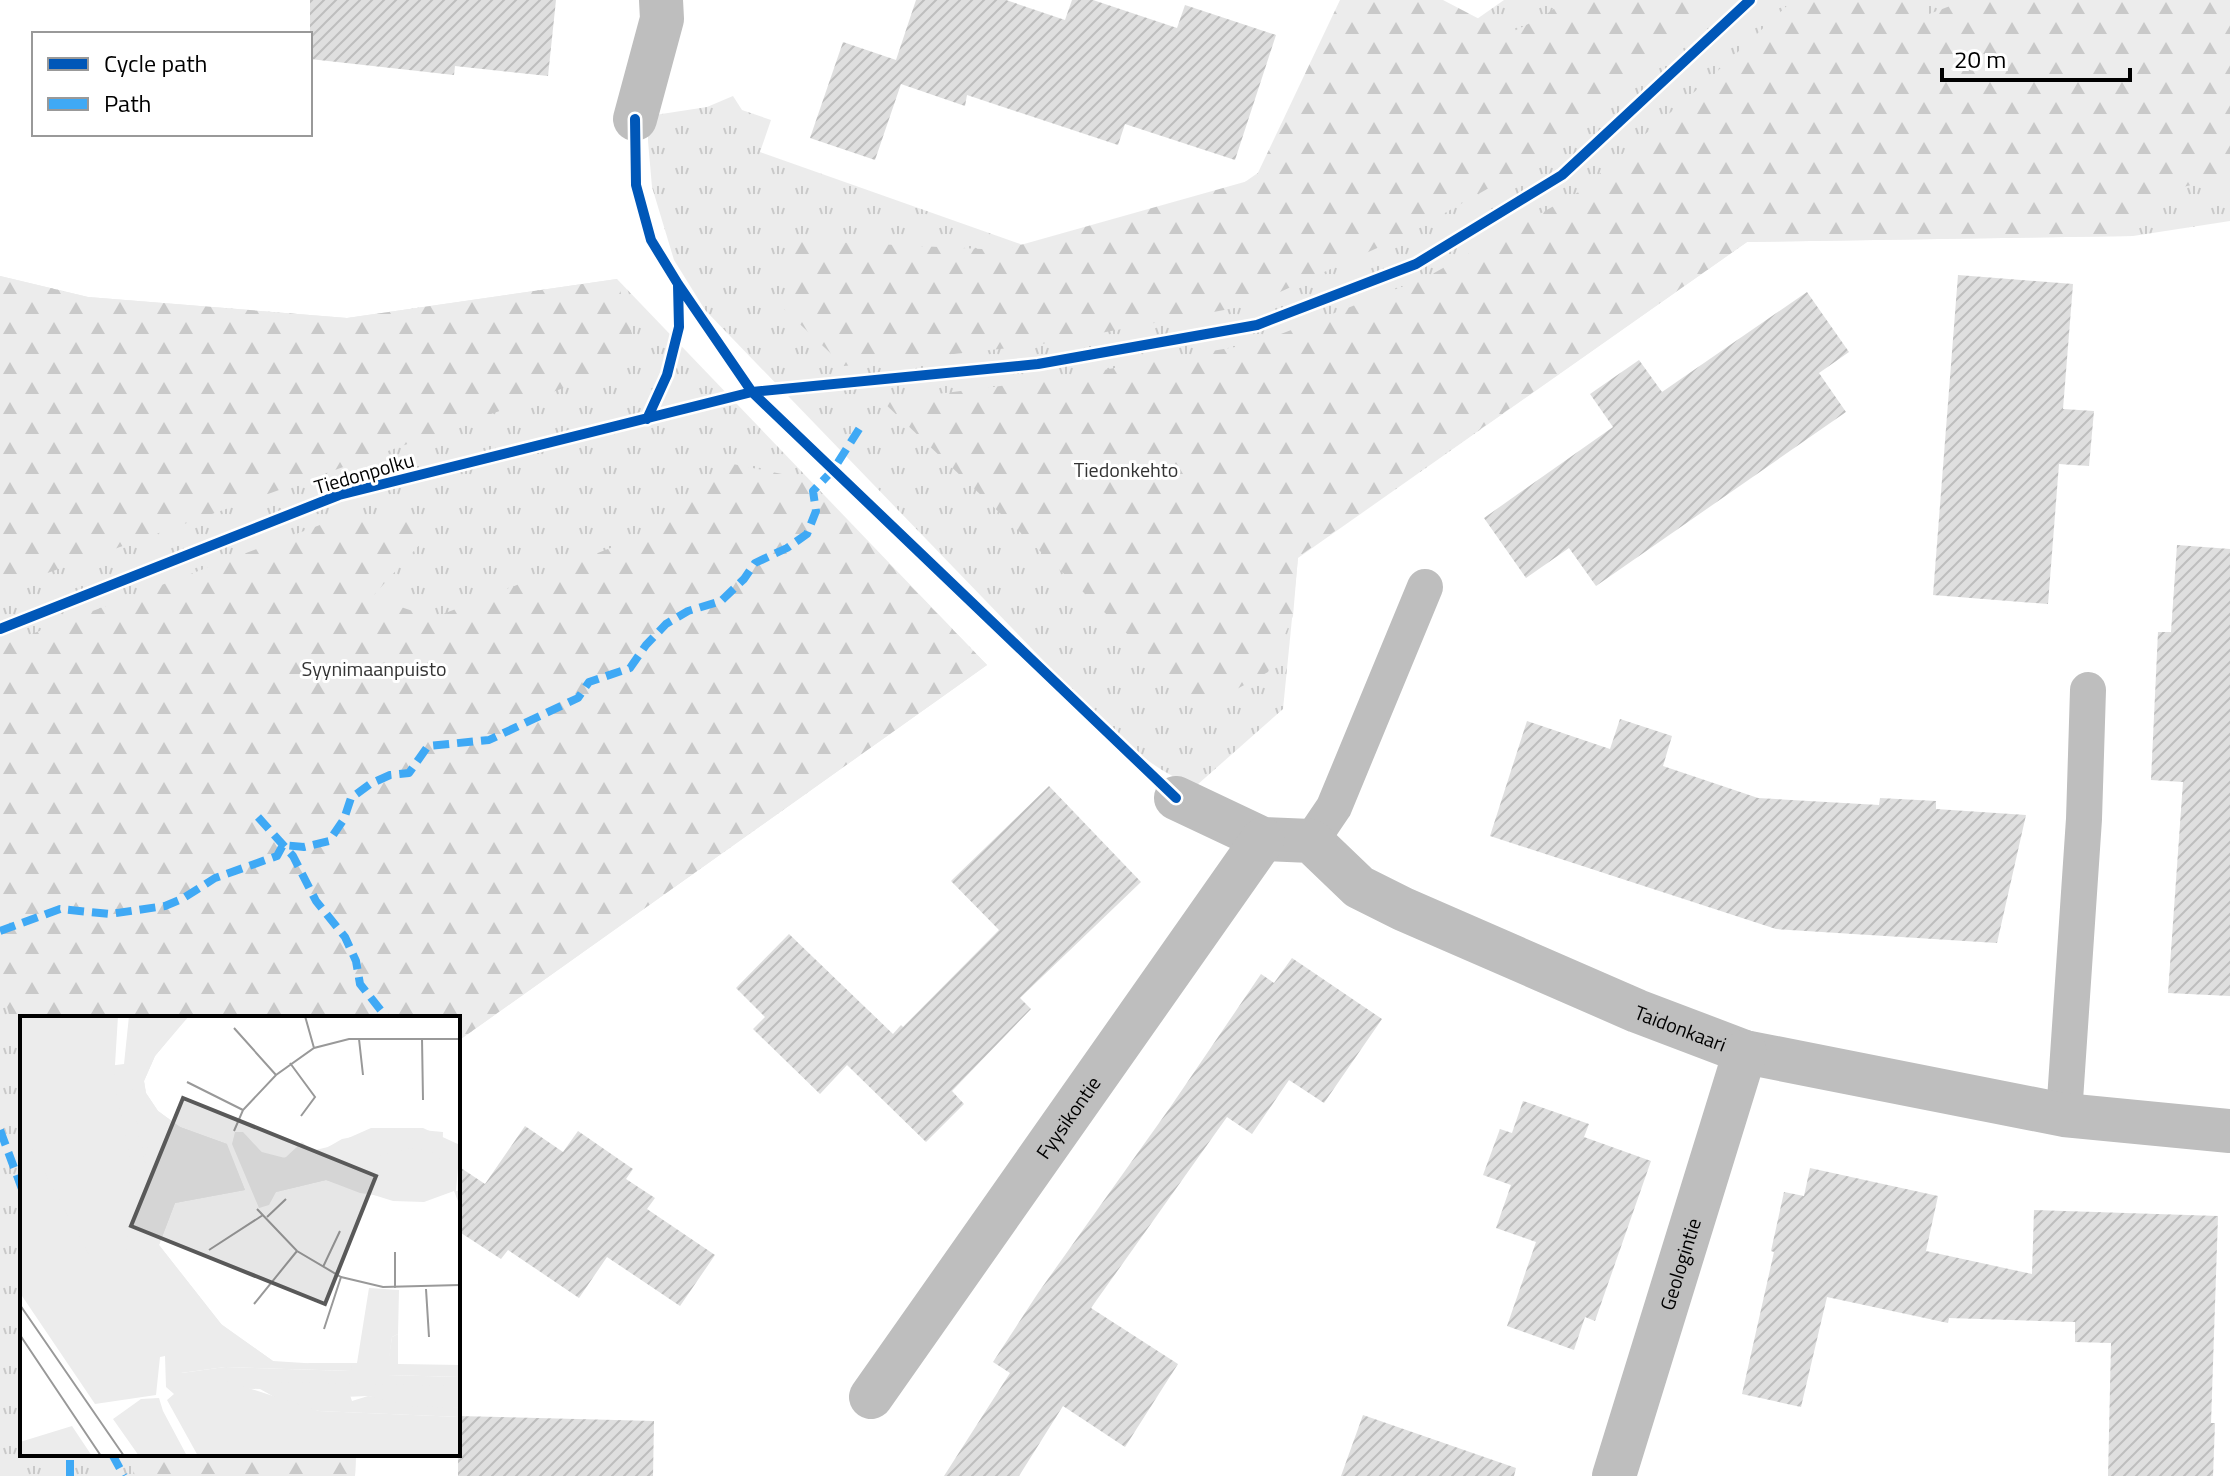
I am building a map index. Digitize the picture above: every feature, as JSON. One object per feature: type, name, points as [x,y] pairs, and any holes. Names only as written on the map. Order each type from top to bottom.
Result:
[{"type":"street","points":[[635,119],[662,19],[661,0]]},
{"type":"street","points":[[1176,798],[1263,839],[1311,841]]},
{"type":"street","name":"Fyysikontie","points":[[871,1397],[1263,839]]},
{"type":"street","name":"Taidonkaari","points":[[1311,841],[1359,887],[1403,909],[1637,1011],[1745,1052],[2064,1115],[2230,1131]]},
{"type":"street","name":"Geologintie","points":[[1614,1476],[1745,1052]]},
{"type":"lane","points":[[1311,841],[1334,807],[1425,587]]},
{"type":"lane","points":[[2064,1115],[2084,819],[2088,690]]},
{"type":"green space","points":[[1340,0],[1443,0],[1508,34],[1544,16],[1566,0],[1717,0],[1547,155],[1406,235],[1251,305],[1036,345],[844,366],[784,309],[791,240],[1003,250],[1255,179]]},
{"type":"green space","name":"Tiedonkehto","points":[[1504,0],[2230,0],[2230,221],[2133,236],[1747,242],[1298,558],[1283,709],[1197,785],[1161,770],[1109,728],[705,310],[674,260],[652,187],[648,131],[655,115],[707,107],[733,96],[742,110],[771,120],[760,152],[1111,276]]},
{"type":"green space","points":[[1793,0],[1923,0],[1929,14],[1966,0],[2230,0],[2230,175],[2156,194],[2135,216],[2133,236],[1747,242],[1298,557],[1293,616],[1268,672],[1204,707],[882,401],[1040,381],[1258,343],[1427,277],[1577,193],[1707,81]]},
{"type":"green space","name":"Syynimaanpuisto","points":[[0,276],[88,297],[347,318],[617,279],[987,665],[460,1040],[460,1016],[20,1016],[20,1456],[356,1456],[355,1476],[0,1476]]},
{"type":"green space","points":[[0,276],[88,297],[347,318],[617,279],[635,345],[611,371],[0,590]]},
{"type":"green space","name":"Syynimaanpuisto","points":[[723,462],[807,479],[987,665],[460,1040],[460,1016],[20,1016],[20,1055],[0,981],[0,646],[341,517],[442,520],[372,597],[433,618],[666,526]]},
{"type":"green space","points":[[130,1456],[356,1456],[355,1476],[135,1476]]},
{"type":"building","points":[[310,0],[556,0],[548,76],[455,66],[454,75],[312,59]]},
{"type":"building","points":[[916,0],[1006,0],[1065,20],[1072,0],[1093,0],[1177,28],[1185,5],[1276,35],[1235,160],[1125,124],[1118,145],[967,95],[965,106],[901,84],[875,160],[810,138],[843,42],[896,60]]},
{"type":"building","points":[[1958,275],[2073,284],[2063,409],[2094,411],[2089,466],[2059,464],[2048,604],[1933,595]]},
{"type":"building","points":[[1807,292],[1849,352],[1819,373],[1846,412],[1596,586],[1569,548],[1526,578],[1484,518],[1613,427],[1590,394],[1639,360],[1662,392]]},
{"type":"building","points":[[2177,545],[2230,549],[2230,996],[2168,993],[2183,782],[2151,780],[2158,632],[2171,632]]},
{"type":"building","points":[[1620,719],[1672,736],[1663,766],[1758,798],[1879,805],[1880,798],[1936,801],[1936,809],[2026,815],[1997,943],[1776,929],[1490,836],[1527,721],[1610,749]]},
{"type":"building","points":[[1049,786],[1141,882],[1020,998],[1031,1009],[952,1091],[964,1104],[926,1142],[847,1065],[820,1094],[753,1029],[765,1017],[736,988],[789,934],[893,1034],[999,930],[951,881]]},
{"type":"building","points":[[1292,958],[1382,1019],[1324,1103],[1289,1080],[1252,1134],[1227,1117],[1091,1308],[1178,1364],[1125,1447],[1063,1406],[1019,1476],[944,1476],[1010,1373],[993,1362],[1038,1293],[1261,974],[1274,983]]},
{"type":"building","points":[[1523,1101],[1589,1124],[1584,1137],[1651,1161],[1595,1321],[1585,1317],[1574,1350],[1507,1326],[1536,1242],[1496,1228],[1511,1185],[1483,1175],[1500,1129],[1512,1133]]},
{"type":"building","points":[[525,1126],[563,1152],[578,1131],[633,1169],[626,1179],[655,1198],[647,1209],[715,1255],[680,1306],[607,1257],[579,1298],[508,1250],[501,1259],[460,1232],[460,1167],[485,1184]]},
{"type":"building","points":[[1810,1168],[1938,1196],[1926,1251],[2032,1274],[2034,1210],[2218,1216],[2211,1423],[2215,1423],[2213,1476],[2108,1476],[2111,1343],[2075,1342],[2075,1322],[1949,1318],[1948,1323],[1827,1297],[1801,1407],[1742,1394],[1774,1252],[1771,1251],[1784,1192],[1804,1196]]},
{"type":"building","points":[[1363,1415],[1516,1468],[1514,1476],[1341,1476]]},
{"type":"building","points":[[460,1416],[654,1421],[653,1476],[458,1476]]},
{"type":"marked path","points":[[0,931],[60,909],[110,914],[165,906],[215,878],[277,856],[283,845],[304,847],[329,841],[344,819],[351,798],[370,784],[390,775],[409,773],[428,746],[489,740],[578,698],[589,682],[630,668],[666,624],[688,611],[721,601],[744,579],[755,563],[787,548],[807,534],[816,511],[813,491],[833,470],[861,426]]},
{"type":"marked path","points":[[258,817],[293,856],[316,901],[345,937],[356,961],[360,984],[385,1016]]},
{"type":"marked path","points":[[0,1130],[20,1184]]},
{"type":"marked path","points":[[70,1456],[70,1476]]},
{"type":"marked path","points":[[113,1456],[124,1476]]},
{"type":"cycle path","name":"Tiedonpolku","points":[[0,629],[339,495],[752,392],[1038,364],[1257,325],[1416,264],[1562,175],[1750,0]]},
{"type":"cycle path","points":[[635,119],[636,185],[651,240],[752,392],[1176,798]]},
{"type":"cycle path","points":[[647,419],[667,375],[679,327],[678,285]]}]
